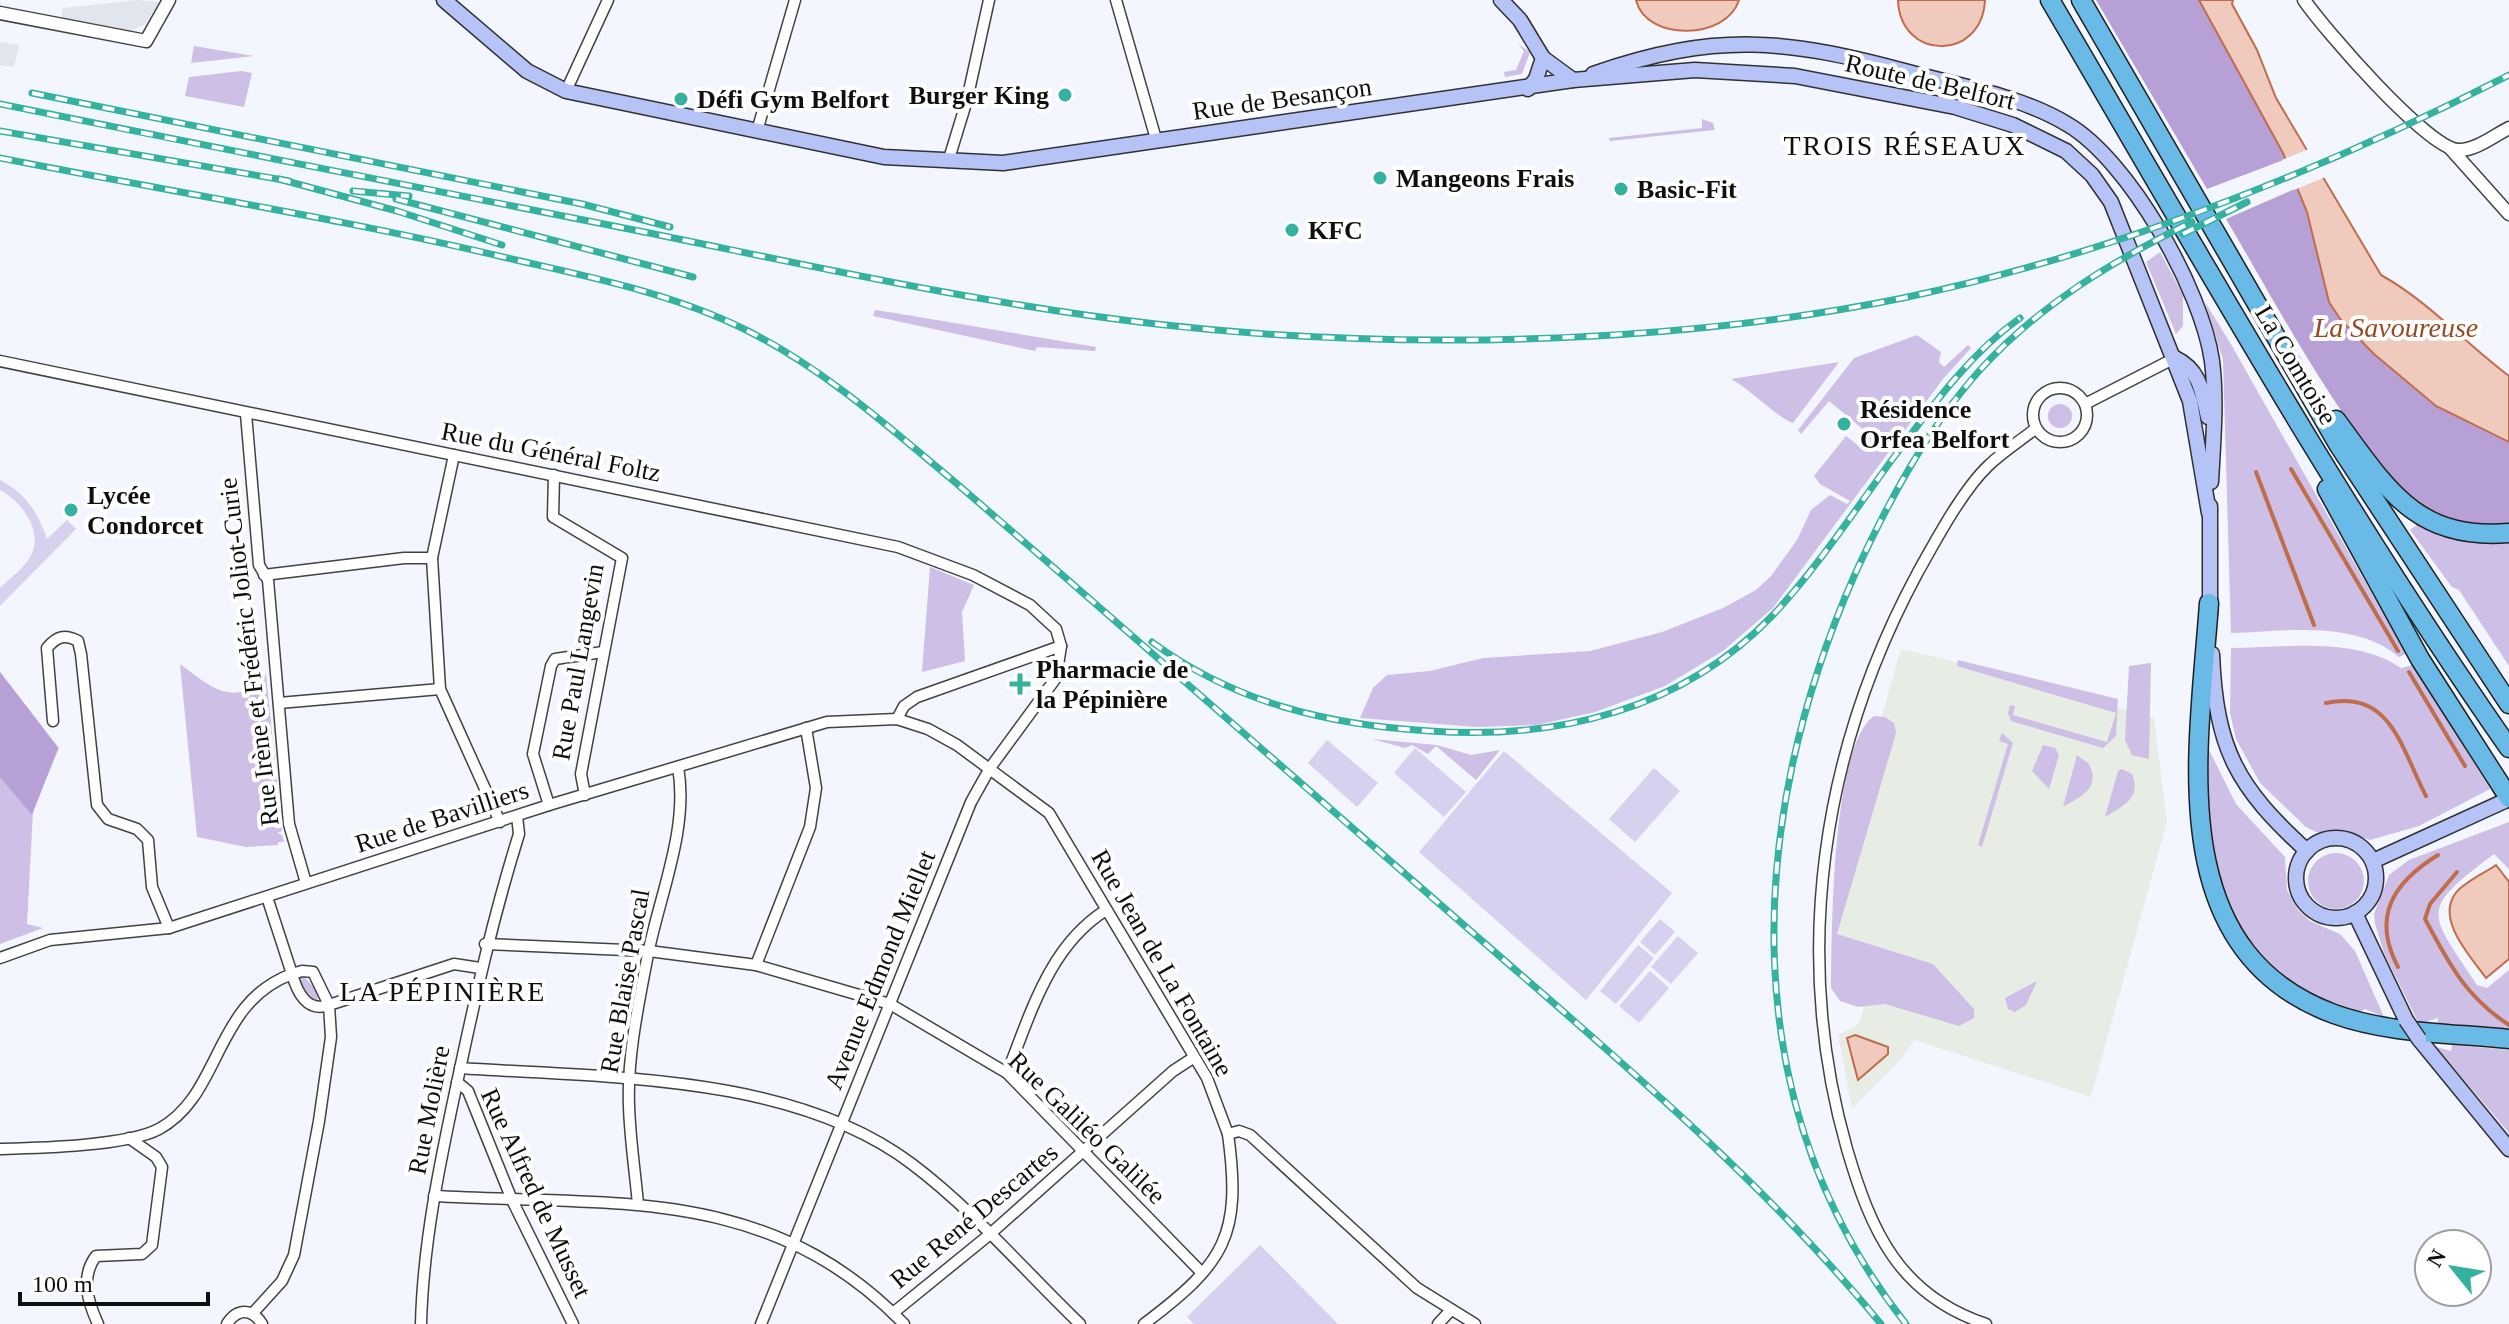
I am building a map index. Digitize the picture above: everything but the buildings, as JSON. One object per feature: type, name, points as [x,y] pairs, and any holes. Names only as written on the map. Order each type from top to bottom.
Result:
[{"type":"highway","name":"La Comtoise","points":[[2050,0],[2389,569],[2509,748]]},
{"type":"highway","name":"La Comtoise","points":[[2081,0],[2370,495],[2509,704]]},
{"type":"highway","points":[[2255,348],[2348,530],[2413,646],[2509,799]]},
{"type":"highway","points":[[2295,365],[2384,484],[2407,507],[2427,521],[2454,532],[2509,533]]},
{"type":"highway","points":[[2209,603],[2200,738],[2201,827],[2212,889],[2237,940],[2258,967],[2286,989],[2336,1014],[2393,1027],[2509,1039]]},
{"type":"main road","name":"Rue de Besançon","points":[[444,0],[527,71],[566,91],[884,157],[948,162],[1003,163],[1156,139],[1528,89],[1573,80]]},
{"type":"main road","points":[[1501,0],[1520,20],[1543,58],[1573,80]]},
{"type":"main road","name":"Route de Belfort","points":[[1573,80],[1647,55],[1705,44],[1752,43],[1831,51],[2051,115],[2096,146],[2124,176],[2196,301],[2211,359],[2213,443],[2209,603],[2217,717],[2228,753],[2251,794],[2307,851]]},
{"type":"main road","points":[[1528,89],[1536,79],[1543,58]]},
{"type":"main road","name":"Route de Belfort","points":[[1573,80],[1695,70],[1795,76],[1955,107],[2033,133],[2079,162],[2111,202],[2175,358],[2190,401],[2209,513]]},
{"type":"main road","points":[[2175,358],[2190,365],[2198,377],[2213,443]]},
{"type":"main road","points":[[2373,861],[2509,799]]},
{"type":"main road","points":[[2347,839],[2362,847],[2373,861],[2376,876],[2374,891],[2367,904],[2355,913],[2326,917],[2307,905],[2296,878],[2307,851],[2321,841],[2347,839]]},
{"type":"main road","points":[[2355,913],[2406,1020],[2509,1149]]},
{"type":"street","points":[[0,13],[146,41],[169,0]]},
{"type":"street","points":[[566,91],[608,0]]},
{"type":"street","points":[[757,131],[795,0]]},
{"type":"street","points":[[948,162],[967,100],[989,0]]},
{"type":"street","points":[[1116,0],[1156,139]]},
{"type":"street","points":[[2304,0],[2343,49],[2413,120],[2450,148],[2508,209]]},
{"type":"street","points":[[2450,148],[2469,148],[2509,128]]},
{"type":"street","points":[[2085,404],[2175,358]]},
{"type":"street","name":"Rue du Général Foltz","points":[[0,361],[898,547],[973,575],[1030,605],[1056,629],[1061,646]]},
{"type":"street","points":[[2048,390],[2070,390],[2085,404],[2087,420],[2075,438],[2053,442],[2035,429],[2034,407],[2048,390]]},
{"type":"street","name":"Rue Irène et Frédéric Joliot-Curie","points":[[246,414],[256,541],[259,565],[264,575],[279,703],[289,824],[306,883]]},
{"type":"street","points":[[1986,1324],[1957,1314],[1912,1280],[1888,1255],[1858,1189],[1835,1106],[1821,1011],[1825,848],[1837,774],[1865,686],[1899,608],[1933,544],[1986,467],[2035,429]]},
{"type":"street","points":[[454,455],[432,558],[440,689],[500,822]]},
{"type":"street","name":"Rue Paul Langevin","points":[[554,475],[553,517],[622,558],[581,774],[585,795]]},
{"type":"street","points":[[264,575],[404,558],[432,558]]},
{"type":"street","points":[[53,721],[47,648],[61,637],[69,636],[78,641],[81,654],[97,805],[108,819],[137,829],[148,840],[152,887],[169,928]]},
{"type":"street","points":[[897,719],[904,706],[917,697],[1061,646]]},
{"type":"street","name":"Avenue Edmond Miellet","points":[[761,1324],[971,802],[990,768],[1056,678],[1061,646]]},
{"type":"street","points":[[549,805],[533,754],[551,666],[555,659],[603,652]]},
{"type":"street","points":[[279,703],[440,689]]},
{"type":"street","name":"Rue de Bavilliers","points":[[0,958],[50,940],[169,928],[549,805],[845,719],[897,719],[937,734],[990,768]]},
{"type":"street","points":[[756,965],[810,827],[816,788],[806,728]]},
{"type":"street","name":"Rue Blaise Pascal","points":[[638,1204],[629,1105],[630,1079],[649,951],[678,821],[682,789],[678,767]]},
{"type":"street","name":"Rue Jean de La Fontaine","points":[[990,768],[1049,813],[1207,1078],[1228,1134],[1232,1167],[1232,1220],[1219,1254],[1144,1324]]},
{"type":"street","name":"Rue Molière","points":[[421,1324],[434,1196],[485,944],[519,834],[517,816]]},
{"type":"street","points":[[267,897],[297,991],[309,1004],[320,1008],[454,964],[480,968]]},
{"type":"street","points":[[1007,1073],[1059,955],[1085,923],[1106,910]]},
{"type":"street","name":"Rue Galiléo Galilée","points":[[485,944],[649,951],[756,965],[890,1004],[1007,1073],[1202,1273]]},
{"type":"street","points":[[0,1149],[129,1138],[156,1131],[177,1118],[192,1099],[246,1003],[262,987],[292,974],[313,972],[329,1005],[331,1037],[321,1107],[294,1255],[282,1281],[253,1313]]},
{"type":"street","name":"Rue René Descartes","points":[[893,1313],[989,1235],[1173,1071],[1193,1058]]},
{"type":"street","points":[[460,1068],[630,1079],[726,1091],[843,1123],[912,1164],[1080,1324]]},
{"type":"street","name":"Rue Alfred de Musset","points":[[457,1082],[468,1091],[512,1200],[573,1324]]},
{"type":"street","points":[[1228,1134],[1239,1131],[1250,1135],[1372,1249],[1450,1311],[1475,1324]]},
{"type":"street","points":[[98,1324],[86,1295],[89,1265],[96,1256],[142,1254],[152,1245],[162,1167],[156,1157],[129,1138]]},
{"type":"street","points":[[434,1196],[638,1204],[701,1211],[795,1242],[845,1270],[904,1324]]},
{"type":"street","points":[[227,1324],[232,1315],[243,1311],[253,1313],[262,1324]]},
{"type":"street","points":[[1438,1324],[1450,1311]]},
{"type":"shaded area","points":[[138,0],[159,2],[146,24],[131,31],[61,19],[63,8]]},
{"type":"shaded area","points":[[2096,0],[2199,0],[2286,159],[2207,189]]},
{"type":"shaded area","points":[[0,42],[19,45],[14,67],[0,65]]},
{"type":"shaded area","points":[[1518,44],[1530,52],[1522,74],[1505,77],[1504,72],[1516,70],[1524,51]]},
{"type":"shaded area","points":[[194,46],[254,56],[191,63]]},
{"type":"shaded area","points":[[241,71],[252,73],[244,107],[185,96],[189,77]]},
{"type":"shaded area","points":[[1702,119],[1713,123],[1715,130],[1610,141],[1609,138],[1702,128]]},
{"type":"shaded area","points":[[2297,188],[2307,212],[2436,406],[2509,442],[2509,524],[2455,521],[2437,515],[2410,495],[2381,464],[2322,381],[2226,219]]},
{"type":"shaded area","points":[[2160,252],[2183,295],[2183,326],[2176,334],[2146,262]]},
{"type":"shaded area","points":[[2205,302],[2406,654],[2399,657],[2382,645],[2362,637],[2319,630],[2231,633],[2223,360]]},
{"type":"shaded area","points":[[875,310],[1096,347],[1095,351],[1037,347],[1035,351],[873,316]]},
{"type":"shaded area","points":[[1917,335],[1941,352],[1939,362],[1944,367],[1968,345],[1971,348],[1943,379],[1773,608],[1723,651],[1665,686],[1595,712],[1537,725],[1477,727],[1360,718],[1373,688],[1387,675],[1430,671],[1483,658],[1590,651],[1662,632],[1723,608],[1756,590],[1771,576],[1797,540],[1811,510],[1830,495],[1847,504],[1850,501],[1820,484],[1814,476],[1846,436],[1860,447],[1870,435],[1829,401],[1801,434],[1798,430],[1854,358]]},
{"type":"shaded area","points":[[1839,362],[1793,423],[1731,379]]},
{"type":"shaded area","points":[[2060,404],[2069,407],[2072,416],[2069,425],[2060,428],[2051,425],[2048,416],[2051,407]]},
{"type":"shaded area","points":[[0,480],[30,504],[47,539],[67,520],[76,529],[0,606],[0,588],[28,560],[35,536],[28,518],[16,501],[0,490]]},
{"type":"shaded area","points":[[2418,524],[2462,540],[2509,540],[2509,666],[2459,590],[2452,587],[2410,530]]},
{"type":"shaded area","points":[[930,567],[974,585],[962,612],[965,661],[922,672]]},
{"type":"shaded area","points":[[2231,648],[2341,648],[2362,651],[2401,668],[2413,665],[2490,789],[2419,826],[2370,840],[2345,832],[2316,832],[2306,827],[2260,783],[2236,739],[2230,713]]},
{"type":"shaded area","points":[[1901,649],[1982,668],[2154,718],[2167,822],[2091,1097],[1914,1040],[1901,1060],[1852,1109],[1838,1035],[1859,1024],[1865,1002],[1833,985],[1841,856]]},
{"type":"shaded area","points":[[1958,660],[2118,699],[2116,736],[2103,748],[2011,721],[2008,713],[2010,705],[2015,706],[2013,715],[2107,742],[2116,713],[1957,666]]},
{"type":"shaded area","points":[[2151,663],[2149,759],[2132,755],[2125,740],[2129,666]]},
{"type":"shaded area","points":[[180,664],[213,687],[233,693],[255,685],[266,674],[282,831],[277,833],[282,835],[284,842],[246,847],[197,837]]},
{"type":"shaded area","points":[[0,672],[59,748],[33,811],[27,924],[43,928],[0,944]]},
{"type":"shaded area","points":[[0,672],[58,748],[32,815],[0,777]]},
{"type":"shaded area","points":[[1874,716],[1885,717],[1894,723],[1896,733],[1837,934],[1933,964],[1974,1009],[1974,1018],[1959,1026],[1885,1004],[1858,1007],[1840,1001],[1831,988],[1834,887],[1842,801],[1849,764],[1860,734]]},
{"type":"shaded area","points":[[2002,733],[2013,743],[1982,847],[1978,845],[2008,744],[1999,741]]},
{"type":"shaded area","points":[[1372,739],[1437,745],[1471,755],[1500,750],[1476,780],[1436,746],[1428,754],[1412,745],[1405,748]]},
{"type":"shaded area","points":[[1327,740],[1378,783],[1357,807],[1308,763]]},
{"type":"shaded area","points":[[2204,740],[2236,804],[2285,857],[2287,890],[2298,910],[2310,921],[2340,934],[2355,951],[2384,1017],[2365,1009],[2357,1014],[2298,990],[2257,957],[2226,910],[2207,842]]},
{"type":"shaded area","points":[[2043,745],[2055,748],[2059,755],[2049,789],[2032,771]]},
{"type":"shaded area","points":[[1415,748],[1466,792],[1444,817],[1394,773]]},
{"type":"shaded area","points":[[1504,751],[1672,893],[1586,1000],[1419,852]]},
{"type":"shaded area","points":[[2077,755],[2089,764],[2093,779],[2088,790],[2063,807]]},
{"type":"shaded area","points":[[1654,768],[1680,791],[1635,842],[1609,819]]},
{"type":"shaded area","points":[[2122,769],[2132,774],[2133,795],[2105,817],[2118,771]]},
{"type":"shaded area","points":[[2509,822],[2509,869],[2494,854],[2452,888],[2442,901],[2439,913],[2448,941],[2477,985],[2487,988],[2509,970],[2509,1032],[2438,1024],[2438,1018],[2423,1023],[2417,1020],[2384,953],[2375,924],[2374,914],[2389,875],[2409,860]]},
{"type":"shaded area","points":[[2336,853],[2356,861],[2364,881],[2356,901],[2336,909],[2316,901],[2308,881],[2316,861]]},
{"type":"shaded area","points":[[1660,919],[1675,932],[1655,955],[1640,942]]},
{"type":"shaded area","points":[[1678,936],[1698,953],[1671,984],[1651,967]]},
{"type":"shaded area","points":[[1638,945],[1654,958],[1616,1004],[1600,991]]},
{"type":"shaded area","points":[[1650,971],[1669,988],[1639,1023],[1619,1006]]},
{"type":"shaded area","points":[[303,976],[319,992],[317,1002],[300,987],[299,978]]},
{"type":"shaded area","points":[[2037,981],[2026,1005],[2015,1012],[2008,1009],[2005,998]]},
{"type":"shaded area","points":[[2452,1045],[2509,1050],[2509,1133],[2436,1047],[2451,1051]]},
{"type":"shaded area","points":[[1260,1245],[1338,1324],[1194,1324],[1187,1317]]},
{"type":"water","points":[[1636,0],[1739,0],[1732,13],[1719,23],[1687,31],[1655,23],[1643,14]]},
{"type":"water","points":[[1898,0],[1985,0],[1980,20],[1970,35],[1957,43],[1941,46],[1926,43],[1912,34],[1902,20]]},
{"type":"water","name":"La Savoureuse","points":[[2199,0],[2233,0],[2232,4],[2257,50],[2276,98],[2381,275],[2415,297],[2509,376],[2509,442],[2436,406],[2374,354],[2341,320],[2329,302],[2307,212],[2283,153]]},
{"type":"water","points":[[2496,865],[2509,882],[2509,959],[2486,978],[2458,939],[2450,916],[2450,905],[2463,886]]},
{"type":"water","points":[[1855,1035],[1888,1047],[1888,1054],[1858,1080],[1847,1038]]},
{"type":"pier","points":[[2311,148],[2328,176],[2294,190],[2282,160]]},
{"type":"waterway","points":[[2291,469],[2398,651]]},
{"type":"waterway","points":[[2256,472],[2314,625]]},
{"type":"waterway","points":[[2409,672],[2465,766]]},
{"type":"waterway","points":[[2326,703],[2348,701],[2366,705],[2380,714],[2401,742],[2426,796]]},
{"type":"waterway","points":[[2398,967],[2387,932],[2391,902],[2409,877],[2438,855]]},
{"type":"waterway","points":[[2457,872],[2430,904],[2425,919],[2470,991],[2509,1025]]},
{"type":"railway","points":[[0,104],[829,270],[1090,316],[1246,333],[1340,338],[1531,339],[1722,326],[1814,314],[1982,280],[2137,234],[2289,177],[2364,145],[2509,75]]},
{"type":"railway","points":[[32,93],[582,204],[670,227]]},
{"type":"railway","points":[[0,131],[289,181]]},
{"type":"railway","points":[[0,158],[452,245],[604,281],[719,317],[802,362],[855,400],[956,483],[1633,1073],[1787,1219],[1881,1324]]},
{"type":"railway","points":[[279,179],[397,211],[502,245]]},
{"type":"railway","points":[[353,191],[409,196]]},
{"type":"railway","points":[[396,199],[693,277]]},
{"type":"railway","points":[[2183,234],[2247,202]]},
{"type":"railway","points":[[1906,1324],[1849,1238],[1809,1148],[1785,1055],[1774,959],[1777,862],[1793,764],[1819,668],[1855,574],[1895,493],[1943,417],[1980,370],[2052,305],[2106,268],[2192,222]]},
{"type":"railway","points":[[1152,642],[1216,681],[1250,695],[1320,716],[1392,728],[1478,732],[1525,730],[1615,712],[1658,696],[1699,674],[1737,648],[1773,615],[1820,559],[1951,384],[1983,349],[2020,318]]},
{"type":"place","name":"Burger King","points":[[1065,95]]},
{"type":"place","name":"Défi Gym Belfort","points":[[681,99]]},
{"type":"place","name":"Mangeons Frais","points":[[1380,178]]},
{"type":"place","name":"Basic-Fit","points":[[1621,189]]},
{"type":"place","name":"KFC","points":[[1292,230]]},
{"type":"place","name":"Résidence Orfea Belfort","points":[[1844,424]]},
{"type":"place","name":"Lycée Condorcet","points":[[71,510]]},
{"type":"place","name":"Pharmacie de la Pépinière","points":[[1020,684]]},
{"type":"district","name":"TROIS RÉSEAUX","points":[[1905,145]]},
{"type":"district","name":"LA PÉPINIÈRE","points":[[443,991]]}]
